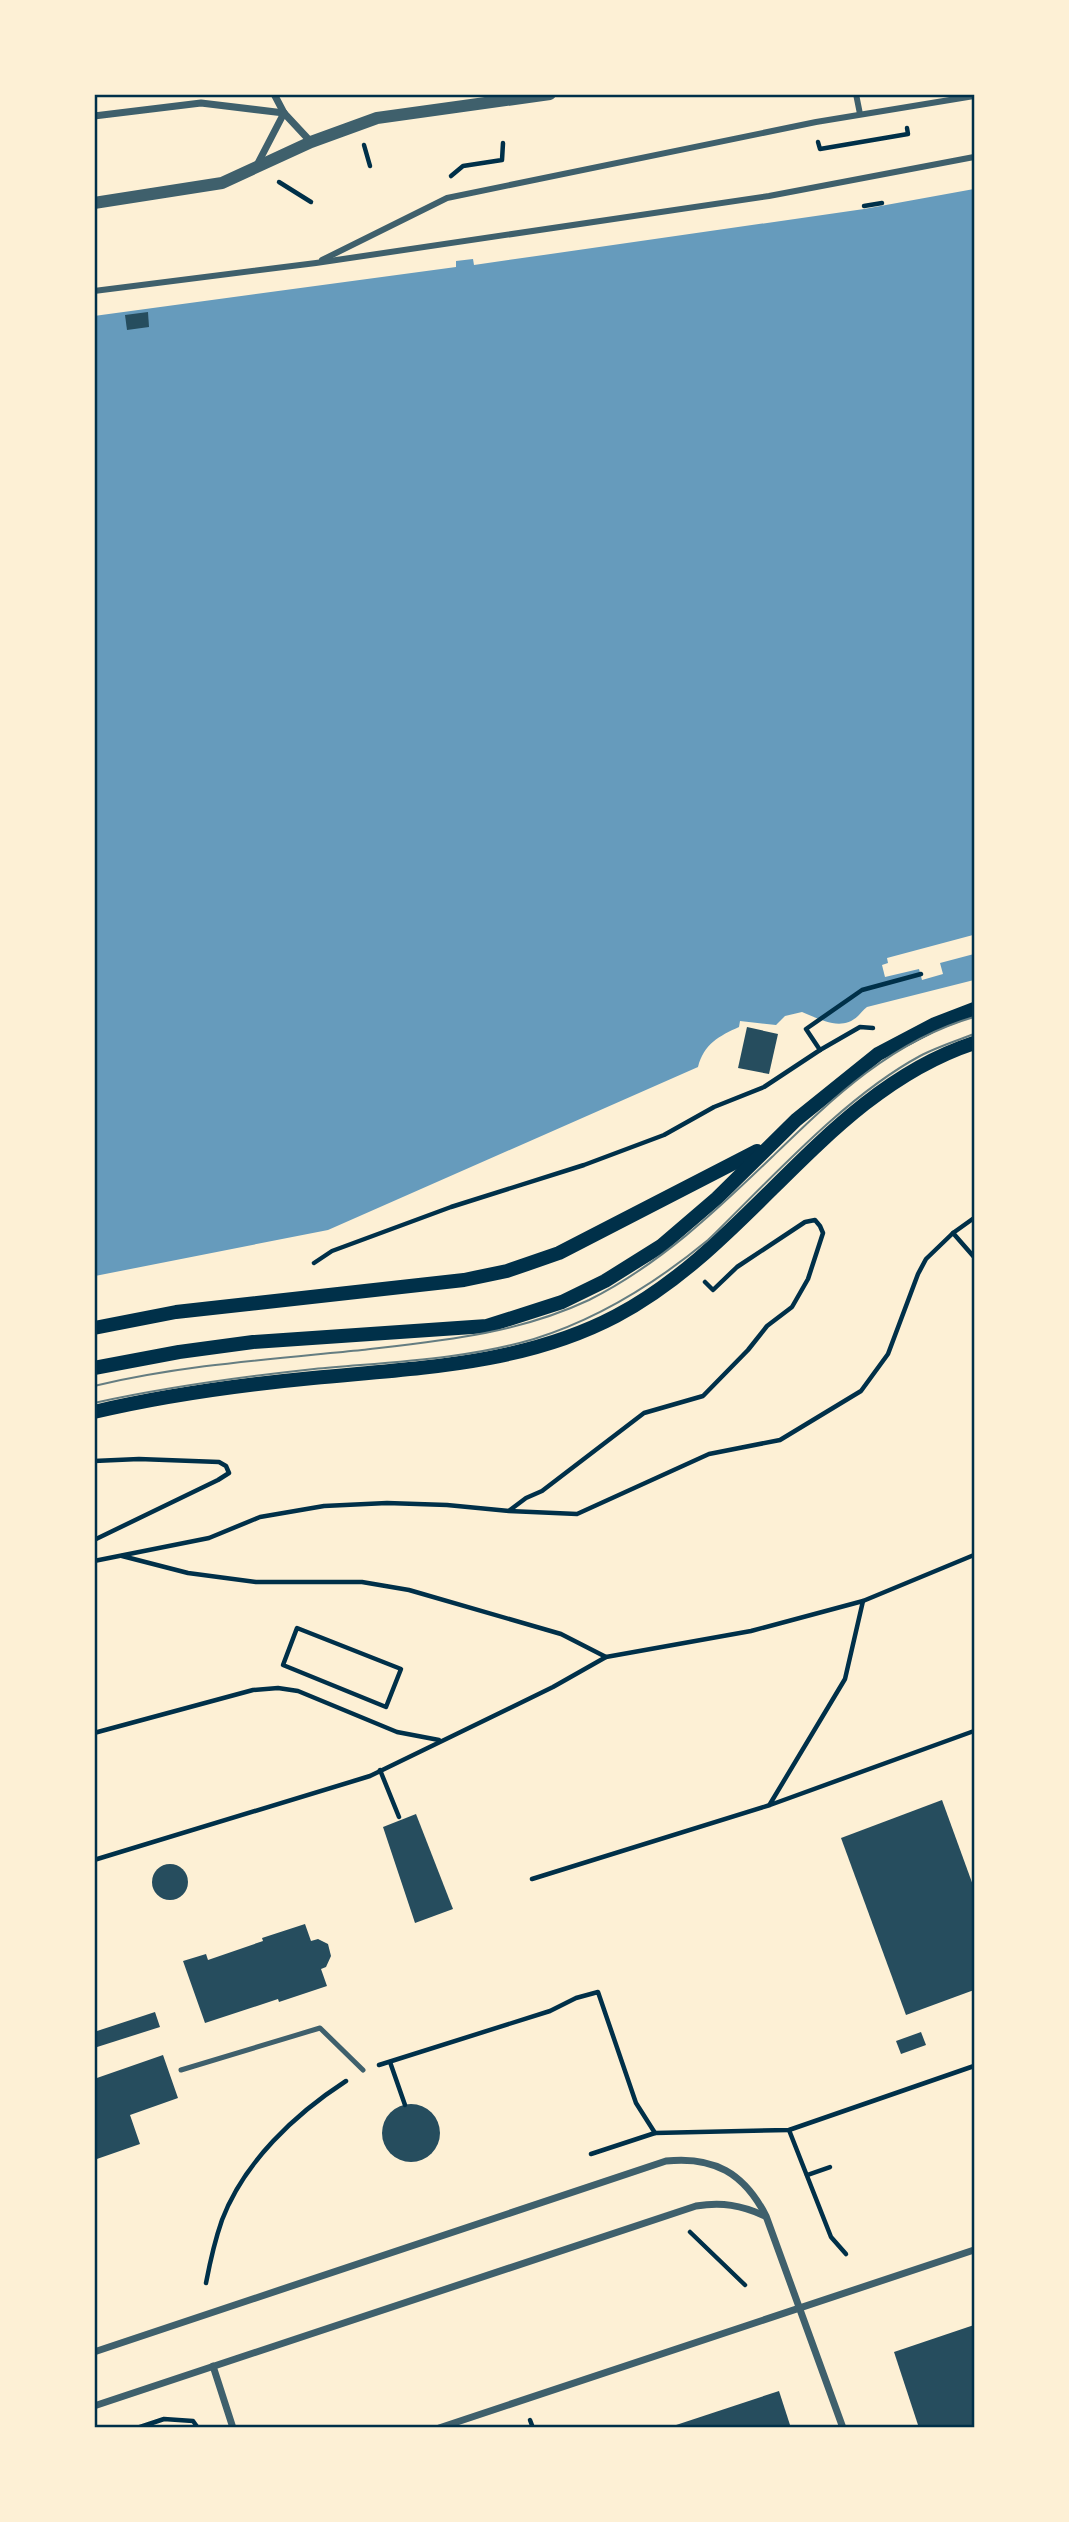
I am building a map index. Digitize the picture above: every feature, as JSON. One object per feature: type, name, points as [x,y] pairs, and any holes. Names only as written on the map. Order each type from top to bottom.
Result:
[{"type":"main road","points":[[94,1368],[253,1342],[487,1326],[562,1302],[597,1285],[662,1246],[717,1198],[768,1146],[829,1092],[878,1054],[935,1024],[975,1009]]},
{"type":"main road","points":[[94,1412],[242,1385],[481,1360],[544,1345],[579,1332],[616,1316],[689,1267],[828,1135],[876,1094],[928,1062],[975,1043]]},
{"type":"main road","points":[[94,1328],[176,1312],[464,1280],[507,1271],[570,1248],[768,1146]]},
{"type":"street","points":[[274,94],[284,113],[311,142]]},
{"type":"street","points":[[94,203],[222,183],[311,142],[377,118],[550,94]]},
{"type":"street","points":[[856,94],[860,114]]},
{"type":"street","points":[[316,263],[447,198],[860,114],[975,96]]},
{"type":"street","points":[[94,116],[201,103],[284,113]]},
{"type":"street","points":[[255,168],[284,113]]},
{"type":"street","points":[[94,291],[316,263],[769,196],[975,157]]},
{"type":"street","points":[[94,2352],[666,2161],[701,2160],[727,2171],[747,2186],[766,2216],[843,2427]]},
{"type":"street","points":[[94,2406],[696,2206],[725,2203],[746,2207],[766,2216]]},
{"type":"street","points":[[439,2427],[975,2250]]},
{"type":"street","points":[[213,2366],[233,2427]]},
{"type":"lane","points":[[181,2070],[320,2028],[363,2070]]},
{"type":"path","points":[[820,149],[908,134]]},
{"type":"path","points":[[463,166],[502,160],[503,143]]},
{"type":"path","points":[[368,158],[370,166]]},
{"type":"path","points":[[255,168],[311,202]]},
{"type":"path","points":[[864,206],[882,203]]},
{"type":"path","points":[[820,1050],[806,1029],[809,1026],[862,990],[921,974]]},
{"type":"path","points":[[314,1263],[332,1251],[451,1207],[584,1166],[664,1135],[714,1107],[764,1087],[860,1027],[879,1029]]},
{"type":"path","points":[[94,1561],[209,1538],[260,1517],[312,1508],[387,1503],[577,1514],[709,1454],[780,1440],[861,1391],[888,1354],[926,1259],[953,1233],[975,1218]]},
{"type":"path","points":[[509,1511],[526,1498],[542,1492],[644,1413],[703,1396],[768,1326],[792,1307],[808,1279],[823,1233],[820,1226],[815,1220],[805,1222],[723,1279]]},
{"type":"path","points":[[953,1233],[975,1257]]},
{"type":"path","points":[[94,1461],[139,1459],[219,1462],[226,1466],[229,1472],[218,1480],[94,1540]]},
{"type":"path","points":[[94,1860],[370,1776],[553,1687],[606,1657],[751,1632],[863,1601],[975,1555]]},
{"type":"path","points":[[121,1556],[188,1573],[256,1582],[362,1582],[409,1590],[561,1634],[606,1657]]},
{"type":"path","points":[[770,1805],[845,1679],[863,1601]]},
{"type":"path","points":[[297,1628],[401,1669],[386,1707],[282,1665],[297,1628]]},
{"type":"path","points":[[94,1733],[253,1690],[278,1688],[298,1691],[397,1732],[439,1741]]},
{"type":"path","points":[[532,1879],[770,1805],[975,1731]]},
{"type":"path","points":[[380,1770],[399,1817]]},
{"type":"path","points":[[206,2283],[223,2219],[243,2179],[277,2137],[318,2100],[363,2070],[550,2011],[576,1998],[597,1992],[636,2103],[655,2133]]},
{"type":"path","points":[[390,2062],[405,2105]]},
{"type":"path","points":[[592,2154],[655,2133],[789,2130],[975,2066]]},
{"type":"path","points":[[789,2130],[831,2237],[846,2254]]},
{"type":"path","points":[[807,2175],[830,2167]]},
{"type":"path","points":[[690,2232],[745,2285]]},
{"type":"path","points":[[137,2427],[164,2419],[193,2421],[198,2427]]},
{"type":"path","points":[[530,2420],[533,2427]]},
{"type":"water","points":[[974,189],[974,980],[867,1007],[845,1023],[830,1023],[802,1012],[785,1016],[776,1025],[740,1021],[739,1027],[708,1047],[698,1067],[328,1230],[95,1276],[94,316],[456,267],[456,261],[473,259],[474,265],[864,209]]},
{"type":"pier","points":[[973,935],[974,954],[940,963],[943,974],[922,980],[919,969],[885,977],[882,965],[888,963],[887,958]]},
{"type":"building","points":[[148,312],[149,327],[127,330],[125,315]]},
{"type":"building","points":[[747,1027],[778,1034],[769,1074],[738,1068]]},
{"type":"building","points":[[942,1800],[974,1888],[974,1990],[906,2015],[841,1838]]},
{"type":"building","points":[[416,1814],[453,1909],[415,1923],[383,1827]]},
{"type":"building","points":[[170,1864],[183,1869],[188,1882],[183,1895],[170,1900],[157,1895],[152,1882],[157,1869]]},
{"type":"building","points":[[305,1924],[311,1941],[318,1939],[328,1944],[331,1956],[326,1967],[321,1969],[327,1986],[205,2023],[183,1961],[206,1954],[208,1960]]},
{"type":"building","points":[[155,2012],[160,2027],[94,2048],[94,2032]]},
{"type":"building","points":[[921,2032],[926,2045],[901,2054],[896,2041]]},
{"type":"building","points":[[163,2055],[178,2098],[130,2115],[140,2144],[94,2160],[94,2079]]},
{"type":"building","points":[[405,2104],[417,2104],[432,2112],[440,2127],[440,2139],[432,2154],[417,2162],[405,2162],[390,2154],[382,2139],[382,2127],[390,2112]]},
{"type":"building","points":[[974,2325],[974,2428],[919,2428],[894,2352]]},
{"type":"building","points":[[779,2391],[791,2428],[670,2428],[670,2427]]},
{"type":"tram line","points":[[94,1386],[194,1368],[449,1339],[506,1328],[562,1312],[615,1286],[686,1236],[864,1074],[916,1041],[974,1017]]},
{"type":"tram line","points":[[94,1403],[231,1379],[480,1352],[558,1331],[603,1310],[668,1271],[708,1240],[836,1116],[892,1073],[920,1056],[974,1034]]}]
